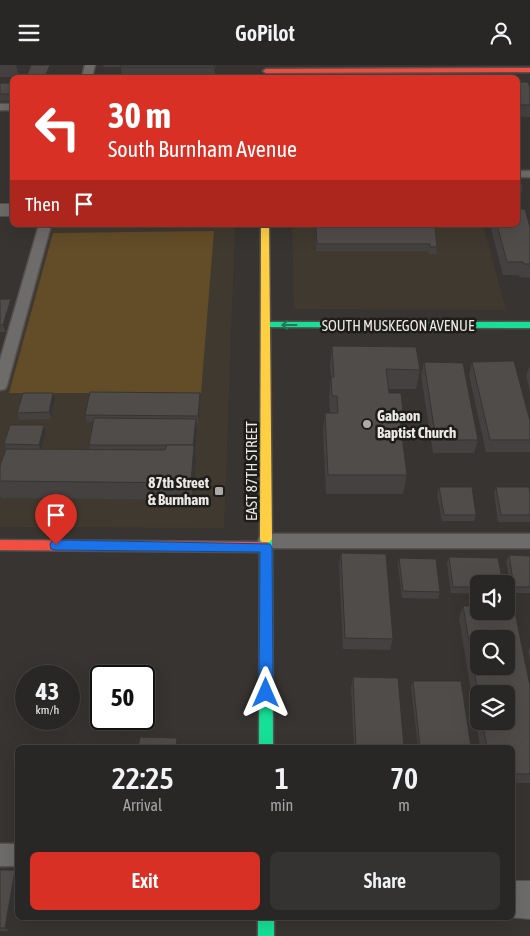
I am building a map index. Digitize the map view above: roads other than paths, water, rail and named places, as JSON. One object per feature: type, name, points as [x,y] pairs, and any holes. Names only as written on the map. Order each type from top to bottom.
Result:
[{"type":"street","points":[[266,71],[530,70]]},
{"type":"street","name":"EAST 87TH STREET","points":[[265,227],[266,745]]},
{"type":"street","name":"SOUTH MUSKEGON AVENUE","points":[[266,325],[530,325]]},
{"type":"street","points":[[0,545],[266,544]]},
{"type":"street","points":[[515,900],[530,900]]},
{"type":"street","points":[[266,920],[266,936]]},
{"type":"lane","points":[[0,385],[6,343],[44,227]]},
{"type":"lane","points":[[266,544],[530,541]]},
{"type":"lane","points":[[0,855],[15,855]]},
{"type":"place","name":"Gabaon Baptist Church","points":[[367,424]]},
{"type":"place","name":"87th Street & Burnham","points":[[219,491]]}]
